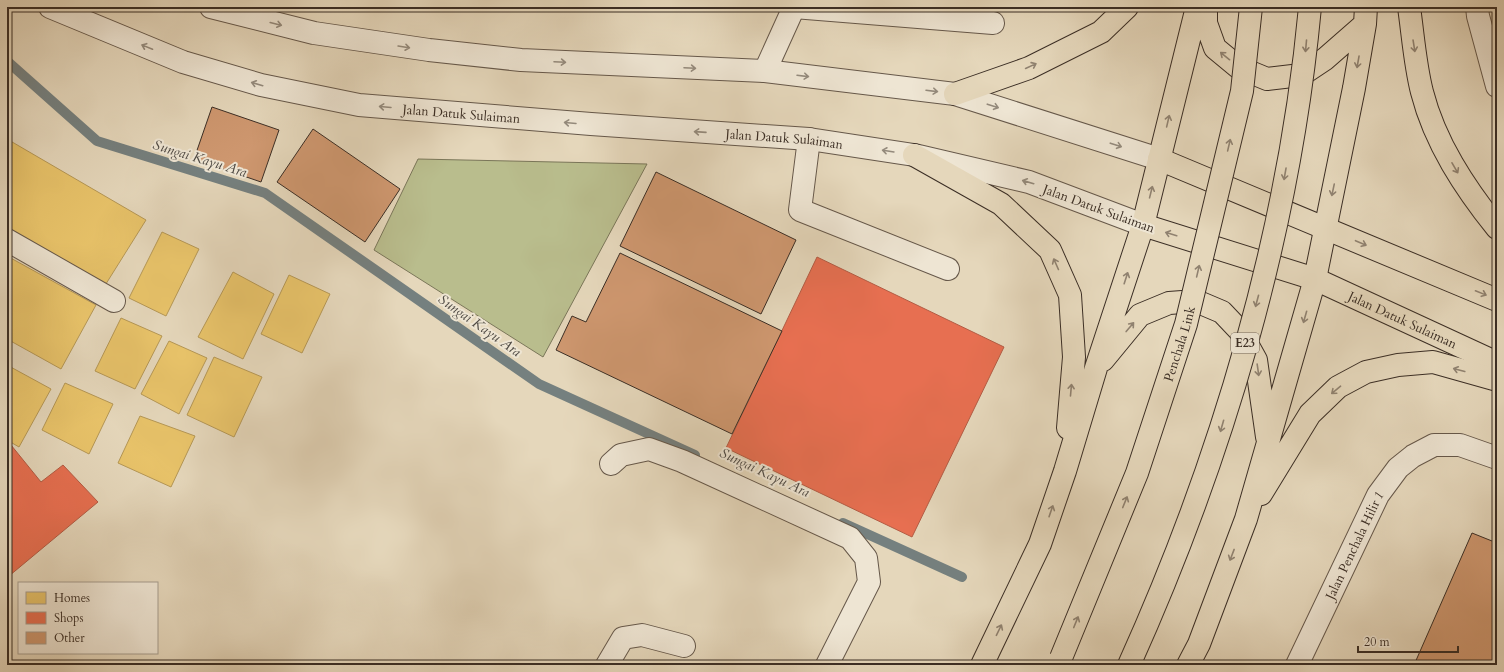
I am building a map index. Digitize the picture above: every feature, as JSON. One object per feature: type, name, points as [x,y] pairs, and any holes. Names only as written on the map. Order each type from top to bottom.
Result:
[{"type":"main road","points":[[955,94],[1029,68],[1101,32],[1127,7]]},
{"type":"main road","points":[[982,665],[1040,544],[1065,471],[1096,368],[1143,225],[1196,7]]},
{"type":"main road","points":[[1206,7],[1206,23],[1215,48],[1238,67],[1267,78],[1301,76],[1325,59],[1366,16]]},
{"type":"main road","name":"Penchala Link","points":[[1057,665],[1137,473],[1186,324],[1242,91],[1251,7]]},
{"type":"main road","name":"E23","points":[[1129,665],[1157,602],[1221,431],[1274,238],[1304,64],[1310,7]]},
{"type":"main road","points":[[1410,7],[1422,92],[1442,146],[1471,196],[1497,228]]},
{"type":"main road","points":[[1188,665],[1199,644],[1246,519],[1315,279],[1366,16]]},
{"type":"main road","points":[[914,155],[1001,204],[1050,250],[1070,295],[1074,357],[1065,471]]},
{"type":"main road","points":[[1159,159],[1497,300]]},
{"type":"main road","name":"Jalan Datuk Sulaiman","points":[[1143,225],[1315,279],[1497,363]]},
{"type":"main road","points":[[1096,368],[1140,315],[1169,303],[1196,301],[1222,312],[1240,331],[1256,360],[1268,444]]},
{"type":"main road","points":[[1246,519],[1310,414],[1338,387],[1366,372],[1398,365],[1433,362],[1497,380]]},
{"type":"street","name":"Jalan Datuk Sulaiman","points":[[50,7],[183,62],[261,85],[359,105],[591,124],[809,139],[914,155],[1030,182],[1143,225]]},
{"type":"street","points":[[211,7],[314,33],[429,50],[521,60],[765,71],[955,94],[1159,159]]},
{"type":"street","points":[[765,71],[794,7],[994,23]]},
{"type":"street","points":[[1477,7],[1478,16],[1497,86]]},
{"type":"street","points":[[809,139],[800,210],[948,269]]},
{"type":"street","points":[[7,240],[114,301]]},
{"type":"street","name":"Jalan Penchala Hilir 1","points":[[1297,665],[1378,495],[1398,468],[1413,456],[1434,445],[1460,445],[1497,458]]},
{"type":"street","points":[[612,464],[622,455],[649,448],[682,461],[850,538],[866,558],[869,582],[827,665]]},
{"type":"street","points":[[608,665],[623,638],[642,634],[684,646]]},
{"type":"green space","points":[[418,159],[647,164],[543,357],[374,250]]},
{"type":"building: Homes","points":[[7,139],[146,220],[104,287],[7,228]]},
{"type":"building: Homes","points":[[162,232],[199,249],[166,316],[129,298]]},
{"type":"building: Homes","points":[[7,256],[96,305],[61,369],[7,339]]},
{"type":"building: Homes","points":[[233,272],[274,294],[243,359],[198,337]]},
{"type":"building: Homes","points":[[289,275],[330,294],[302,353],[261,334]]},
{"type":"building: Homes","points":[[121,318],[162,336],[135,389],[95,371]]},
{"type":"building: Homes","points":[[169,341],[207,358],[179,414],[141,394]]},
{"type":"building: Homes","points":[[214,357],[262,377],[234,437],[187,415]]},
{"type":"building: Homes","points":[[7,365],[51,389],[19,447],[7,440]]},
{"type":"building: Homes","points":[[65,383],[113,404],[89,454],[42,430]]},
{"type":"building: Homes","points":[[140,416],[195,436],[171,487],[118,463]]},
{"type":"building: Shops","points":[[817,257],[1004,347],[912,537],[726,448]]},
{"type":"building: Shops","points":[[11,445],[41,482],[63,465],[98,502],[9,576],[7,574],[7,447]]},
{"type":"building: Other","points":[[212,107],[279,130],[261,182],[194,159]]},
{"type":"building: Other","points":[[313,129],[400,189],[365,242],[277,182]]},
{"type":"building: Other","points":[[656,172],[796,240],[761,314],[620,246]]},
{"type":"building: Other","points":[[620,253],[782,331],[732,434],[556,350],[572,316],[586,322]]},
{"type":"building: Other","points":[[1472,533],[1497,543],[1497,665],[1414,665]]},
{"type":"waterway","name":"Sungai Kayu Ara","points":[[7,61],[97,141],[265,193],[539,384],[695,455]]},
{"type":"waterway","name":"Sungai Kayu Ara","points":[[843,523],[962,577]]}]
